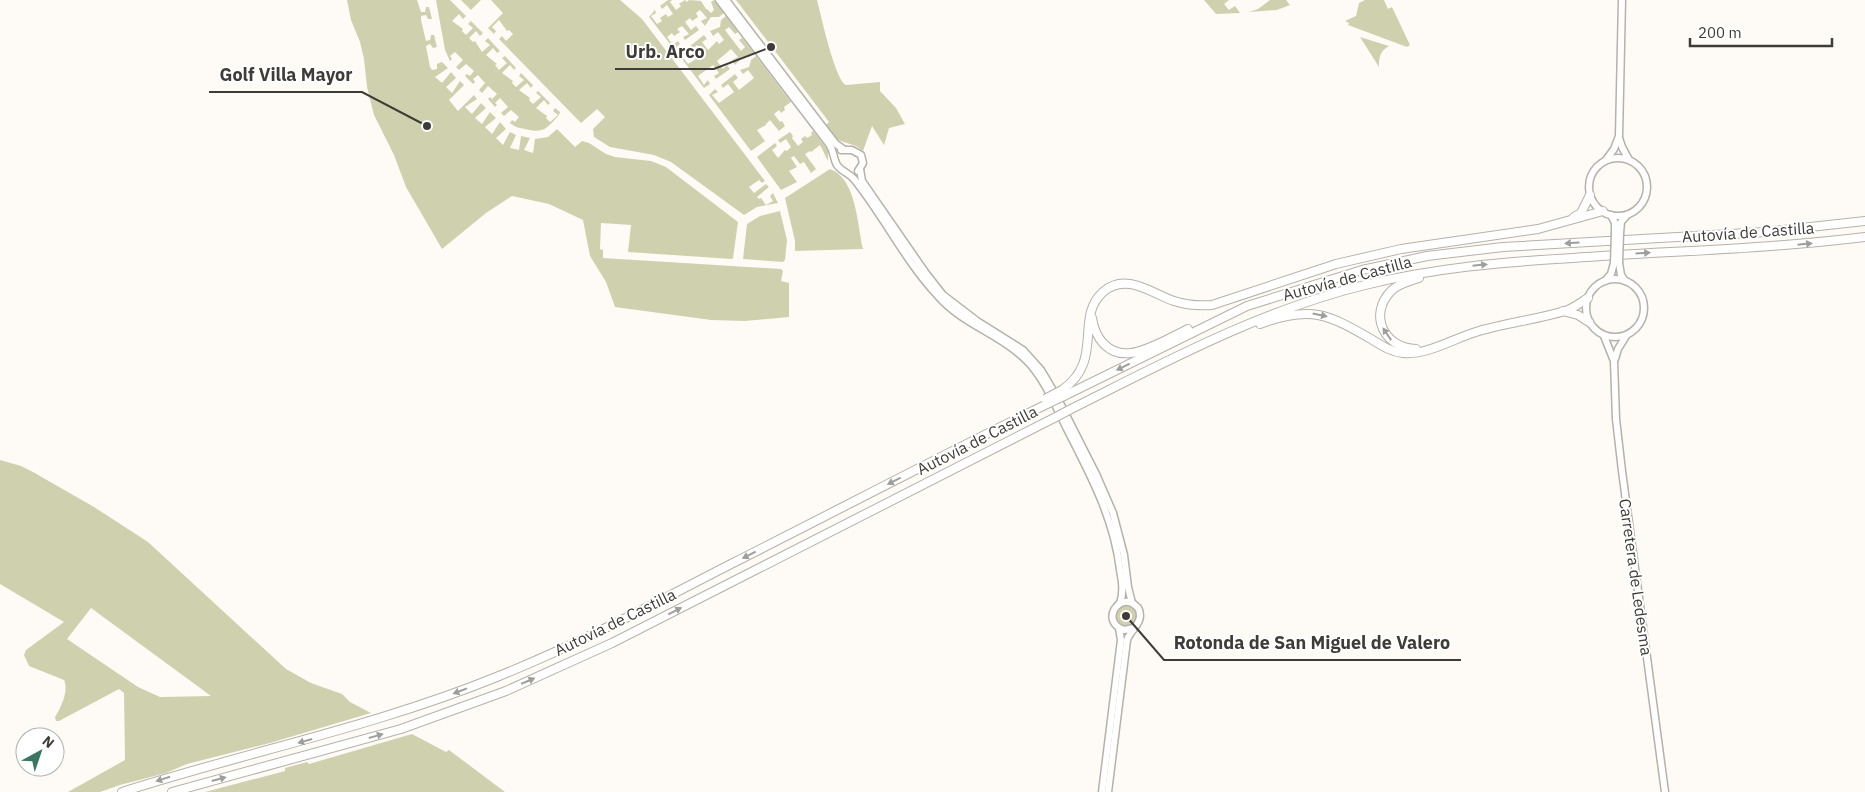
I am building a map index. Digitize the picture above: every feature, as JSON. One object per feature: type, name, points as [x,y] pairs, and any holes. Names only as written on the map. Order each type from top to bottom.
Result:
[{"type":"highway","points":[[1566,222],[1580,213],[1590,195]]},
{"type":"highway","points":[[1063,393],[1082,369],[1088,349],[1088,328],[1093,307],[1103,293],[1117,285],[1125,283],[1136,285],[1174,301],[1192,305],[1212,305],[1306,273],[1345,262],[1401,249],[1507,234],[1566,222],[1602,212]]},
{"type":"highway","name":"Autovía de Castilla","points":[[122,792],[203,767],[300,742],[384,717],[442,698],[499,676],[604,629],[1063,393],[1247,306],[1362,270],[1427,256],[1504,247],[1764,232],[1865,220]]},
{"type":"highway","name":"Autovía de Castilla","points":[[172,792],[401,729],[506,691],[612,643],[1184,353],[1270,314],[1312,299],[1365,284],[1461,267],[1516,261],[1764,248],[1865,237]]},
{"type":"highway","points":[[1447,342],[1421,349],[1404,348],[1396,345],[1385,333],[1380,322],[1380,313],[1385,299],[1400,284],[1461,267]]},
{"type":"highway","points":[[1092,313],[1095,333],[1100,340],[1114,351],[1131,353],[1140,351],[1245,304],[1306,283],[1362,270]]},
{"type":"highway","points":[[1184,353],[1272,320],[1285,316],[1309,313],[1332,318],[1389,349],[1401,353],[1422,352],[1477,331],[1513,321],[1563,311],[1574,307],[1588,298]]},
{"type":"highway","points":[[1563,311],[1578,315],[1589,322]]},
{"type":"main road","points":[[719,0],[827,142],[836,156],[837,164],[846,173],[850,174],[921,276],[938,296],[962,318],[1020,354],[1037,374],[1092,476],[1108,515],[1119,558],[1123,595],[1120,603],[1112,612],[1112,619],[1115,624],[1124,630],[1134,628]]},
{"type":"main road","points":[[726,0],[827,134],[843,149],[852,150],[861,156],[863,163],[860,168],[855,173],[850,174]]},
{"type":"main road","points":[[1622,0],[1619,136],[1629,160]]},
{"type":"main road","points":[[1619,136],[1614,149],[1606,160],[1598,166],[1591,178],[1589,184],[1590,195],[1602,212],[1611,215],[1627,215]]},
{"type":"main road","points":[[836,156],[843,149]]},
{"type":"main road","points":[[1606,160],[1614,158],[1629,160],[1641,168],[1647,180],[1648,187],[1644,201],[1640,207],[1627,215],[1621,222],[1617,233]]},
{"type":"main road","points":[[860,168],[862,181],[924,272],[943,295],[977,321],[1023,350],[1045,376],[1096,474],[1113,513],[1124,555],[1129,592],[1132,603],[1140,612],[1140,618],[1127,640],[1108,792]]},
{"type":"main road","points":[[1606,281],[1612,274],[1616,263],[1617,233],[1611,215]]},
{"type":"main road","points":[[1616,263],[1625,281],[1638,290],[1644,302],[1644,308],[1638,328],[1619,338],[1604,336],[1593,328],[1589,322],[1586,310],[1588,298],[1592,290],[1606,281],[1612,279],[1625,281]]},
{"type":"main road","name":"Carretera de Ledesma","points":[[1604,336],[1614,361],[1616,419],[1623,479],[1665,792]]},
{"type":"main road","name":"Carretera de Ledesma","points":[[1614,361],[1618,349],[1626,336]]},
{"type":"main road","points":[[1120,603],[1132,603]]},
{"type":"main road","points":[[1102,792],[1121,640],[1120,628]]},
{"type":"green space","points":[[347,0],[417,0],[421,12],[425,12],[426,7],[429,7],[432,19],[428,19],[426,15],[421,16],[421,20],[426,41],[430,40],[431,35],[434,35],[437,47],[433,48],[430,44],[426,46],[430,67],[432,70],[437,69],[437,64],[442,62],[448,68],[435,77],[442,83],[451,72],[456,78],[446,87],[452,93],[460,81],[464,85],[449,100],[458,111],[474,95],[477,99],[465,107],[472,114],[481,103],[486,108],[475,118],[482,124],[490,112],[496,118],[485,127],[492,134],[500,122],[506,129],[496,138],[503,145],[510,132],[516,135],[510,148],[519,150],[521,136],[530,138],[524,150],[533,153],[535,139],[548,137],[557,129],[575,147],[582,141],[615,157],[651,161],[666,167],[738,222],[732,259],[628,252],[631,225],[601,223],[600,249],[603,250],[603,258],[781,269],[783,271],[781,281],[789,283],[789,317],[745,321],[711,320],[615,307],[606,282],[590,256],[583,220],[549,204],[512,196],[486,213],[442,249],[406,187],[394,155],[374,115],[367,87],[364,59],[360,42],[351,20]]},
{"type":"green space","points":[[436,0],[450,0],[466,16],[463,19],[459,14],[452,21],[463,29],[462,31],[466,35],[473,28],[468,24],[471,21],[483,33],[480,36],[476,31],[469,38],[473,42],[475,41],[482,52],[490,45],[485,41],[488,38],[500,51],[497,53],[493,48],[486,55],[497,64],[495,65],[499,70],[507,63],[502,58],[505,56],[516,68],[514,70],[510,65],[502,73],[513,81],[512,83],[516,87],[524,80],[519,76],[521,73],[533,85],[531,88],[527,83],[519,90],[530,98],[529,100],[533,104],[541,97],[536,93],[538,91],[550,103],[548,105],[544,100],[536,108],[547,116],[546,118],[550,122],[558,115],[553,111],[555,108],[560,112],[559,115],[545,129],[537,131],[519,128],[510,123],[512,120],[515,122],[519,117],[511,110],[504,116],[501,113],[508,107],[500,98],[495,103],[497,105],[495,107],[488,99],[490,97],[492,99],[497,94],[488,86],[482,93],[479,90],[485,83],[478,75],[473,79],[475,82],[473,84],[465,76],[467,74],[470,76],[474,71],[466,64],[459,70],[456,67],[463,60],[455,52],[450,56],[452,59],[450,61],[445,50]]},
{"type":"green space","points":[[461,0],[481,0],[471,10]]},
{"type":"green space","points":[[491,0],[620,0],[642,19],[765,181],[762,183],[759,180],[749,187],[754,193],[766,184],[769,187],[757,197],[761,198],[766,205],[773,201],[770,196],[773,193],[778,203],[757,207],[744,215],[671,162],[654,155],[610,147],[594,137],[593,129],[605,117],[597,109],[581,123],[499,39],[502,36],[506,41],[513,34],[509,30],[507,31],[499,20],[492,27],[496,31],[494,34],[488,28],[503,13]]},
{"type":"green space","points":[[668,0],[672,0],[670,2],[676,10],[681,6],[679,4],[685,0],[687,2],[689,0],[701,1],[711,13],[714,10],[711,2],[714,0],[724,13],[719,17],[711,17],[705,26],[701,21],[707,18],[700,10],[696,13],[698,17],[692,21],[690,18],[685,22],[691,30],[696,26],[699,30],[685,40],[683,37],[689,34],[682,26],[677,29],[680,32],[674,36],[672,33],[667,37],[673,45],[678,41],[680,44],[674,49],[649,17],[655,10],[656,13],[651,16],[657,24],[662,21],[660,18],[666,14],[668,17],[673,14],[667,5],[662,9],[660,6]]},
{"type":"green space","points":[[736,0],[817,0],[833,60],[842,81],[846,85],[880,82],[880,91],[896,108],[905,124],[889,128],[884,145],[872,126],[863,151],[856,146],[838,140],[826,125],[829,122]]},
{"type":"green space","points":[[1204,0],[1229,0],[1224,4],[1229,10],[1235,6],[1240,13],[1216,14]]},
{"type":"green space","points":[[1270,0],[1286,0],[1290,5],[1277,10],[1249,12],[1258,9]]},
{"type":"green space","points":[[1365,0],[1384,0],[1388,9],[1392,7],[1410,45],[1407,47],[1348,25],[1349,23],[1345,21],[1356,16],[1359,3]]},
{"type":"green space","points":[[726,16],[738,32],[735,34],[729,27],[725,30],[741,51],[745,47],[739,40],[742,38],[754,53],[749,57],[742,57],[735,65],[732,60],[738,57],[731,49],[717,61],[723,69],[727,65],[730,69],[716,79],[714,76],[719,73],[713,65],[698,76],[704,85],[708,80],[710,84],[704,88],[679,55],[685,50],[687,53],[682,56],[688,64],[696,59],[694,56],[696,54],[699,57],[703,53],[697,45],[693,49],[690,46],[704,35],[707,39],[702,42],[708,50],[717,41],[719,44],[724,40],[718,32],[713,36],[710,31],[720,27],[721,20]]},
{"type":"green space","points":[[1360,37],[1389,46],[1381,55],[1379,67]]},
{"type":"green space","points":[[756,56],[791,102],[784,107],[785,110],[781,113],[779,110],[774,114],[785,126],[779,131],[770,120],[766,125],[757,130],[765,141],[751,151],[709,95],[715,89],[718,92],[712,95],[719,103],[734,92],[728,84],[723,88],[721,85],[735,74],[738,78],[733,82],[739,90],[754,78],[748,70],[743,74],[740,70],[749,67],[751,60]]},
{"type":"green space","points":[[813,131],[828,150],[828,161],[820,145],[805,154],[816,169],[811,173],[804,162],[800,164],[794,156],[791,158],[797,167],[789,171],[797,182],[781,190],[757,157],[775,143],[777,146],[772,150],[778,158],[785,150],[787,151],[791,147],[786,139],[780,143],[778,140],[790,132],[798,146],[803,142],[801,139],[812,135]]},
{"type":"green space","points":[[830,169],[839,174],[851,192],[863,249],[795,251],[795,241],[785,198]]},
{"type":"green space","points":[[780,211],[787,240],[785,260],[783,262],[743,259],[747,224],[760,216]]},
{"type":"green space","points":[[0,460],[21,466],[33,472],[94,507],[148,542],[286,669],[311,683],[342,694],[350,702],[371,713],[270,743],[187,764],[166,773],[100,792],[68,792],[125,760],[124,693],[119,689],[56,721],[55,717],[62,704],[66,689],[64,680],[29,666],[24,655],[26,650],[64,622],[0,584]],"holes":[[[91,608],[211,696],[160,697],[138,687],[67,639]]]},
{"type":"green space","points":[[1126,605],[1134,608],[1137,616],[1134,624],[1126,627],[1118,624],[1115,616],[1118,608]]},
{"type":"green space","points":[[412,734],[446,752],[449,750],[505,792],[205,792],[285,771],[285,768],[307,762],[309,764]]},
{"type":"place","name":"Urb. Arco","points":[[771,47]]},
{"type":"place","name":"Golf Villa Mayor","points":[[427,126]]},
{"type":"place","name":"Rotonda de San Miguel de Valero","points":[[1126,616]]}]
